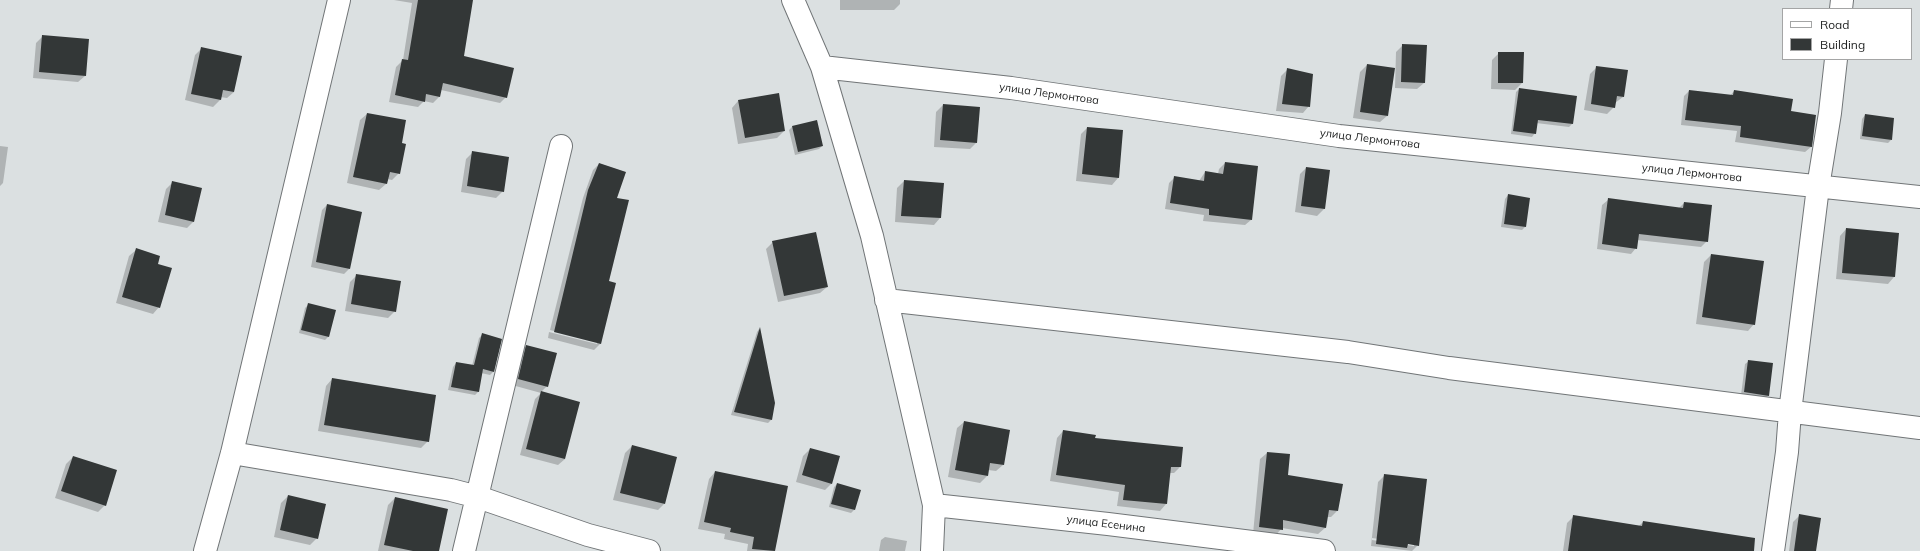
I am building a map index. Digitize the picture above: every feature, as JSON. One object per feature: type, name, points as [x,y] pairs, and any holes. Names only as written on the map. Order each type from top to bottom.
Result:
[{"type":"street","points":[[205,551],[232,453],[338,0]]},
{"type":"street","points":[[793,0],[822,67],[872,236],[934,505],[932,551]]},
{"type":"street","points":[[1773,551],[1787,452],[1790,412],[1818,187],[1830,113],[1836,60]]},
{"type":"street","name":"улица Лермонтова","points":[[822,67],[1011,88],[1339,136],[1920,197]]},
{"type":"street","points":[[464,551],[561,146]]},
{"type":"street","points":[[886,300],[1348,352],[1449,368],[1920,428]]},
{"type":"street","points":[[232,453],[423,484],[478,497],[588,535],[649,551]]},
{"type":"street","name":"улица Есенина","points":[[934,505],[1108,524],[1324,551]]},
{"type":"building","points":[[418,0],[473,0],[464,56],[514,68],[507,98],[443,83],[440,97],[426,94],[425,102],[395,95],[402,59],[408,60]]},
{"type":"building","points":[[42,35],[89,39],[86,76],[39,72]]},
{"type":"building","points":[[1402,44],[1427,45],[1425,83],[1401,82]]},
{"type":"building","points":[[201,47],[242,56],[234,92],[223,90],[221,100],[191,94]]},
{"type":"building","points":[[1498,52],[1524,52],[1523,83],[1498,83]]},
{"type":"building","points":[[1367,64],[1395,68],[1388,116],[1360,112]]},
{"type":"building","points":[[1596,66],[1628,70],[1624,97],[1617,96],[1615,108],[1591,104]]},
{"type":"building","points":[[1287,68],[1313,74],[1310,107],[1282,104]]},
{"type":"building","points":[[1519,88],[1577,96],[1573,124],[1538,120],[1536,134],[1513,131]]},
{"type":"building","points":[[1689,90],[1733,95],[1734,90],[1793,99],[1791,111],[1816,115],[1812,147],[1740,137],[1741,126],[1685,120]]},
{"type":"building","points":[[779,93],[785,131],[745,138],[738,100]]},
{"type":"building","points":[[943,104],[980,107],[977,143],[940,140]]},
{"type":"building","points":[[367,113],[406,120],[402,143],[406,144],[400,174],[390,172],[387,184],[353,177]]},
{"type":"building","points":[[1865,114],[1894,118],[1892,140],[1862,136]]},
{"type":"building","points":[[817,120],[823,146],[798,152],[792,126]]},
{"type":"building","points":[[1087,127],[1123,130],[1119,178],[1082,174]]},
{"type":"building","points":[[472,151],[509,157],[504,192],[467,186]]},
{"type":"building","points":[[1225,162],[1258,166],[1252,220],[1209,215],[1209,209],[1170,203],[1174,176],[1204,181],[1205,171],[1223,174]]},
{"type":"building","points":[[599,163],[626,172],[617,198],[629,200],[609,281],[616,283],[601,344],[554,332],[588,190]]},
{"type":"building","points":[[1306,167],[1330,170],[1325,209],[1301,206]]},
{"type":"building","points":[[904,180],[944,183],[941,218],[901,216]]},
{"type":"building","points":[[172,181],[202,188],[194,222],[165,215]]},
{"type":"building","points":[[1508,194],[1530,198],[1526,227],[1504,224]]},
{"type":"building","points":[[1608,198],[1683,208],[1684,202],[1712,205],[1708,242],[1639,234],[1637,249],[1602,244]]},
{"type":"building","points":[[327,204],[362,212],[350,269],[316,262]]},
{"type":"building","points":[[1846,228],[1899,233],[1895,277],[1842,273]]},
{"type":"building","points":[[816,232],[828,287],[784,296],[772,241]]},
{"type":"building","points":[[136,248],[160,256],[158,264],[172,268],[160,308],[122,297]]},
{"type":"building","points":[[1711,254],[1764,261],[1755,325],[1702,317]]},
{"type":"building","points":[[356,274],[401,281],[396,312],[351,304]]},
{"type":"building","points":[[308,303],[336,310],[329,337],[301,330]]},
{"type":"building","points":[[760,327],[775,403],[772,420],[734,412]]},
{"type":"building","points":[[482,333],[502,339],[494,372],[483,369],[479,392],[451,387],[456,362],[474,365]]},
{"type":"building","points":[[526,345],[557,353],[548,387],[518,379]]},
{"type":"building","points":[[1748,360],[1773,363],[1769,396],[1744,392]]},
{"type":"building","points":[[332,378],[436,395],[429,442],[324,425]]},
{"type":"building","points":[[541,391],[580,402],[565,459],[526,449]]},
{"type":"building","points":[[964,421],[1010,430],[1004,465],[990,463],[988,476],[955,470]]},
{"type":"building","points":[[1063,430],[1096,435],[1095,438],[1183,447],[1181,467],[1171,467],[1167,504],[1123,500],[1125,485],[1056,475]]},
{"type":"building","points":[[632,445],[677,457],[665,504],[620,493]]},
{"type":"building","points":[[810,448],[840,456],[832,484],[802,475]]},
{"type":"building","points":[[1267,452],[1290,454],[1288,475],[1343,484],[1338,511],[1329,510],[1326,528],[1283,520],[1283,530],[1259,527]]},
{"type":"building","points":[[73,456],[117,470],[106,506],[61,491]]},
{"type":"building","points":[[715,471],[788,486],[775,551],[752,549],[754,537],[730,532],[731,528],[704,522]]},
{"type":"building","points":[[1384,474],[1427,479],[1419,546],[1408,544],[1407,548],[1376,544]]},
{"type":"building","points":[[837,483],[861,490],[855,510],[831,504]]},
{"type":"building","points":[[288,495],[326,504],[318,539],[280,530]]},
{"type":"building","points":[[395,497],[448,509],[439,551],[413,551],[384,545]]},
{"type":"building","points":[[1799,514],[1821,518],[1816,551],[1794,551]]},
{"type":"building","points":[[1573,515],[1642,526],[1643,521],[1755,538],[1754,551],[1568,551]]}]
